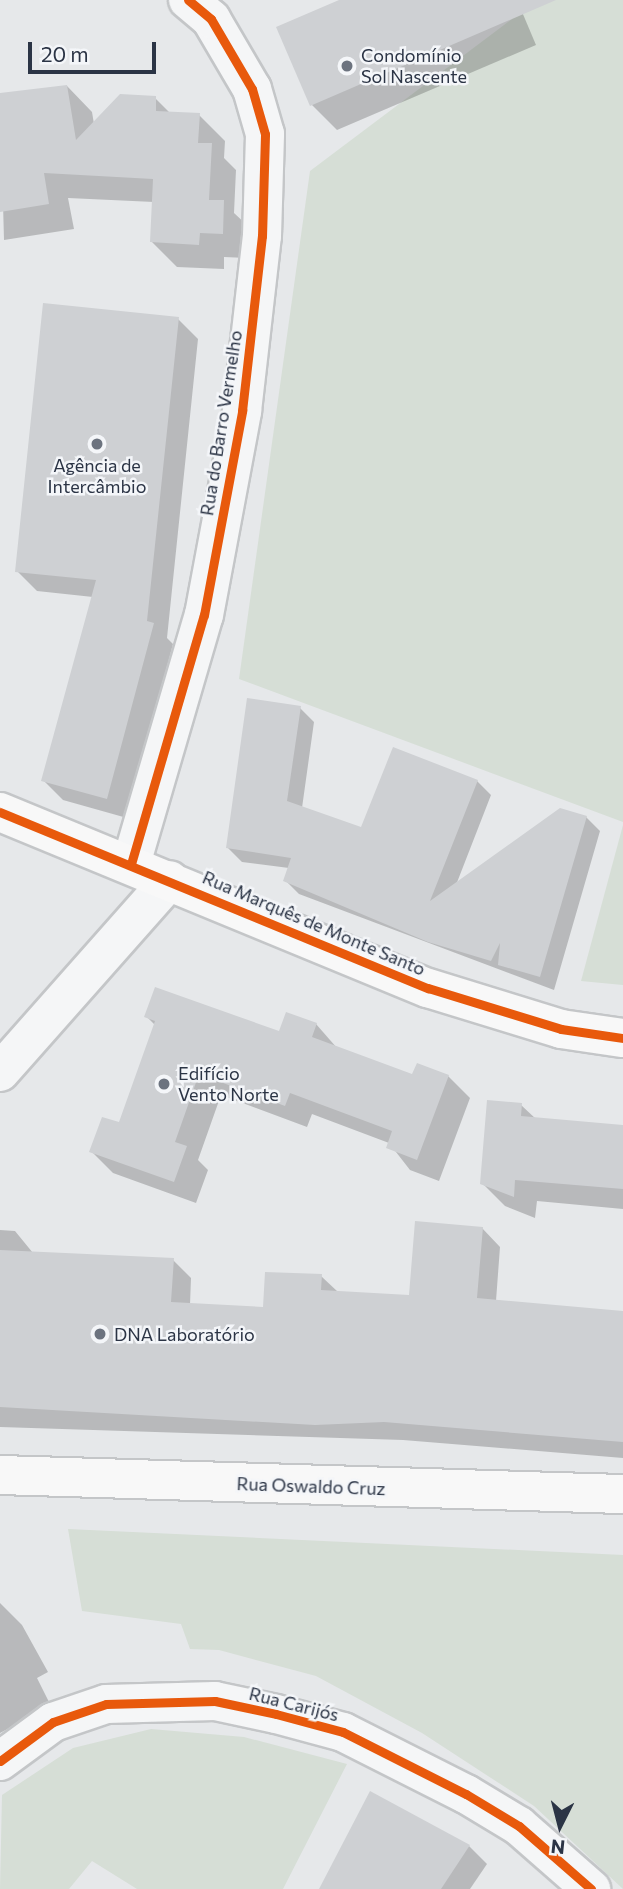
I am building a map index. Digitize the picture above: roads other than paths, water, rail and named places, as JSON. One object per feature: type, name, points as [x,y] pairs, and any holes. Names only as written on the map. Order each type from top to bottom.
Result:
[{"type":"main road","name":"Rua Marquês de Monte Santo","points":[[0,812],[453,997],[561,1028],[623,1038]]},
{"type":"main road","name":"Rua Oswaldo Cruz","points":[[0,1475],[623,1494]]},
{"type":"street","name":"Rua do Barro Vermelho","points":[[131,864],[204,614],[242,411],[262,236],[265,134],[252,89],[211,19],[188,0]]},
{"type":"street","points":[[0,1072],[170,880]]},
{"type":"street","name":"Rua Carijós","points":[[0,1761],[54,1722],[106,1704],[215,1701],[276,1714],[343,1732],[466,1794],[520,1826],[591,1889]]},
{"type":"place","name":"Condomínio Sol Nascente","points":[[347,66]]},
{"type":"place","name":"Agência de Intercâmbio","points":[[97,444]]},
{"type":"place","name":"Edifício Vento Norte","points":[[164,1084]]},
{"type":"place","name":"DNA Laboratório","points":[[100,1334]]}]
